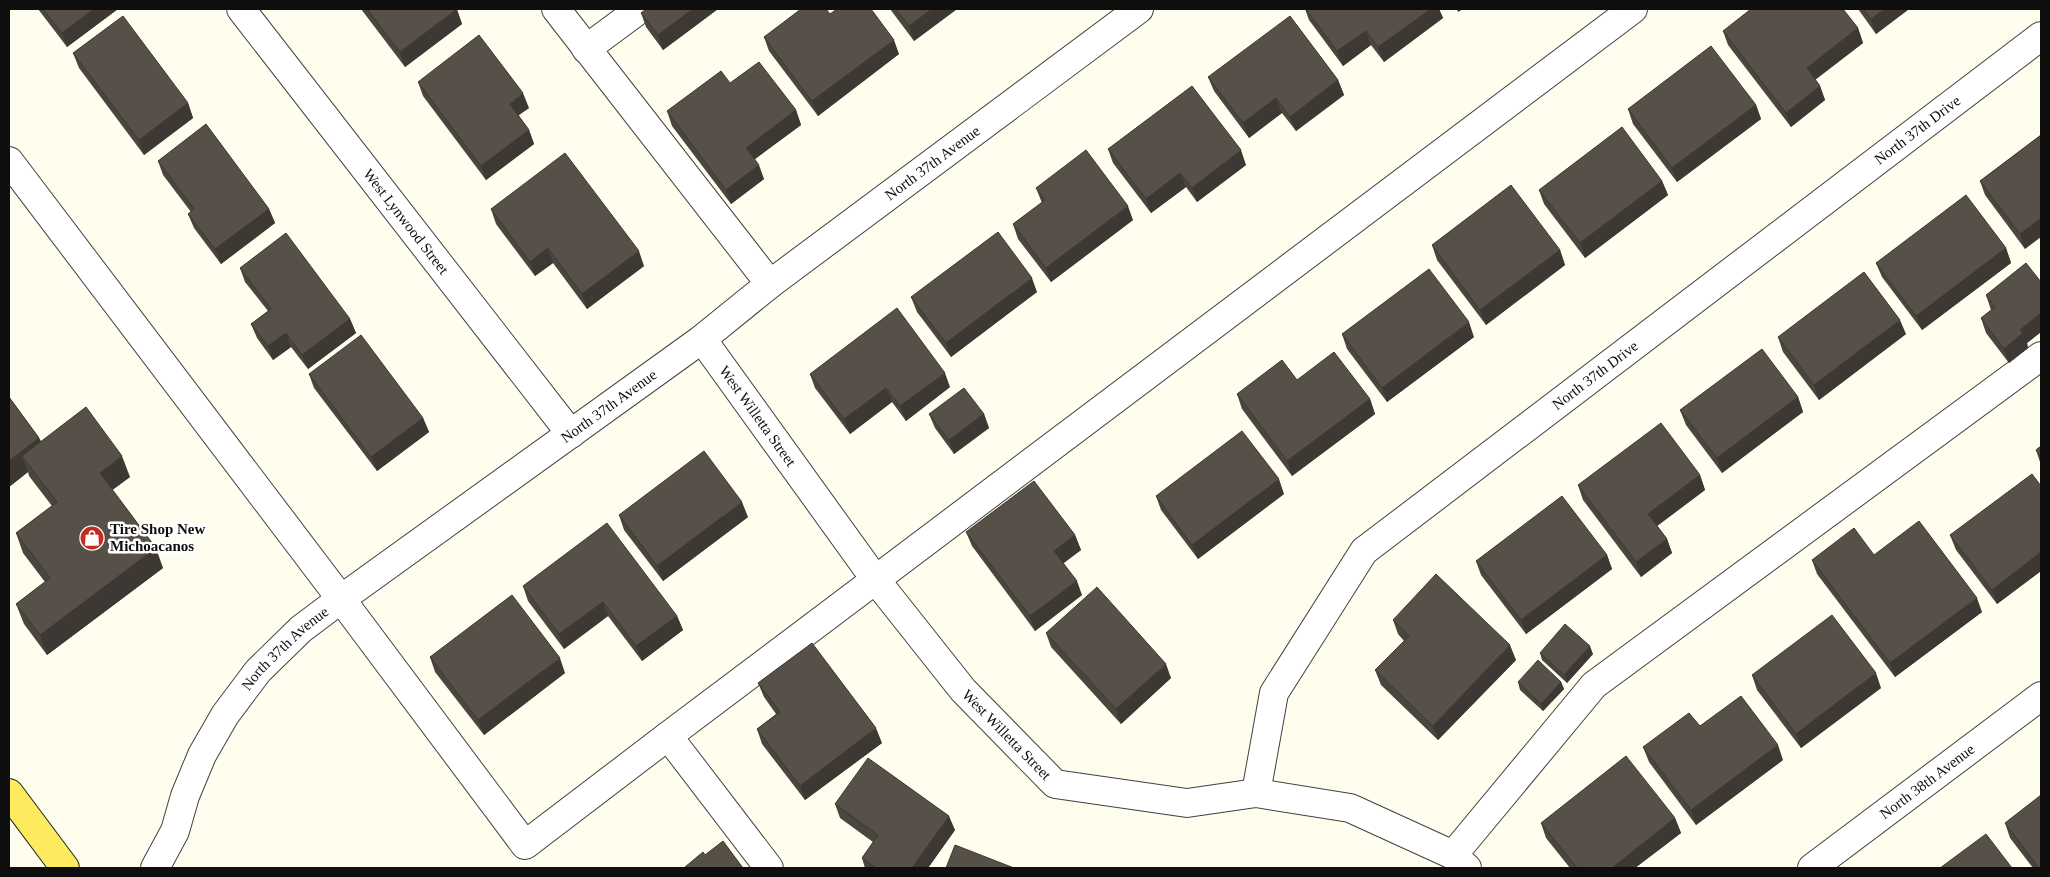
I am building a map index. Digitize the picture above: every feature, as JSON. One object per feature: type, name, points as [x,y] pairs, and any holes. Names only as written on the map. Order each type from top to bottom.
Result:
[{"type":"main road","points":[[9,793],[65,868]]},
{"type":"street","name":"West Lynwood Street","points":[[241,9],[571,434]]},
{"type":"street","points":[[556,9],[770,284]]},
{"type":"street","points":[[586,49],[640,9]]},
{"type":"street","name":"North 37th Avenue","points":[[155,868],[175,830],[185,796],[202,754],[226,715],[258,671],[301,630],[341,599],[702,339],[770,284],[1139,9]]},
{"type":"street","points":[[9,162],[525,845],[875,579],[1633,9]]},
{"type":"street","name":"North 37th Drive","points":[[1256,793],[1274,693],[1364,551],[2041,36]]},
{"type":"street","name":"West Willetta Street","points":[[702,339],[875,579],[963,690],[1055,784],[1187,803],[1256,793],[1350,808],[1460,862]]},
{"type":"street","points":[[1460,862],[1594,685],[2041,356]]},
{"type":"street","name":"North 38th Avenue","points":[[1812,868],[2041,696]]},
{"type":"street","points":[[668,736],[768,868]]},
{"type":"building","points":[[43,9],[94,9],[62,33]]},
{"type":"building","points":[[367,9],[457,9],[400,52]]},
{"type":"building","points":[[646,9],[693,9],[658,35],[641,13]]},
{"type":"building","points":[[801,9],[826,9],[830,14],[837,9],[871,9],[894,40],[812,101],[764,37]]},
{"type":"building","points":[[896,9],[932,9],[909,26]]},
{"type":"building","points":[[1306,9],[1431,9],[1378,47],[1366,31],[1337,51]]},
{"type":"building","points":[[1751,9],[1843,9],[1858,28],[1807,68],[1820,86],[1786,113],[1723,31]]},
{"type":"building","points":[[1863,9],[1885,9],[1871,19]]},
{"type":"building","points":[[123,16],[188,103],[139,140],[73,53]]},
{"type":"building","points":[[1290,16],[1338,80],[1290,117],[1276,98],[1243,123],[1208,77]]},
{"type":"building","points":[[479,35],[523,93],[510,104],[529,130],[481,166],[418,82]]},
{"type":"building","points":[[1711,46],[1756,105],[1672,168],[1628,109]]},
{"type":"building","points":[[759,62],[796,110],[746,148],[759,165],[726,190],[667,111],[721,71],[730,83]]},
{"type":"building","points":[[1192,86],[1241,150],[1192,188],[1180,173],[1146,199],[1108,149]]},
{"type":"building","points":[[206,124],[269,209],[215,249],[188,214],[194,209],[158,161]]},
{"type":"building","points":[[1622,127],[1662,181],[1580,243],[1539,190]]},
{"type":"building","points":[[2041,135],[2041,218],[2020,234],[1980,181]]},
{"type":"building","points":[[1086,150],[1128,206],[1046,268],[1013,224],[1045,200],[1036,188]]},
{"type":"building","points":[[565,153],[639,251],[582,294],[548,248],[530,262],[491,209]]},
{"type":"building","points":[[1511,185],[1560,250],[1480,310],[1432,245]]},
{"type":"building","points":[[1966,195],[2006,248],[1916,316],[1876,263]]},
{"type":"building","points":[[998,232],[1032,278],[946,343],[911,297]]},
{"type":"building","points":[[286,233],[350,319],[302,355],[286,333],[268,346],[251,324],[271,309],[240,268]]},
{"type":"building","points":[[2026,263],[2041,282],[2041,313],[2020,330],[2023,333],[2004,349],[1981,318],[1995,307],[1986,295]]},
{"type":"building","points":[[1429,269],[1469,322],[1382,388],[1342,334]]},
{"type":"building","points":[[1864,272],[1900,320],[1814,385],[1778,337]]},
{"type":"building","points":[[897,308],[945,373],[900,406],[886,388],[844,419],[810,374]]},
{"type":"building","points":[[361,335],[423,418],[371,457],[309,374]]},
{"type":"building","points":[[1762,349],[1798,397],[1717,458],[1680,410]]},
{"type":"building","points":[[1334,352],[1370,399],[1287,461],[1237,394],[1282,360],[1297,380]]},
{"type":"building","points":[[964,388],[984,414],[949,440],[929,414]]},
{"type":"building","points":[[9,397],[39,438],[9,461]]},
{"type":"building","name":"Tire Shop New Michoacanos","points":[[86,407],[122,456],[100,473],[156,548],[40,635],[16,604],[50,578],[16,533],[57,502],[22,456]]},
{"type":"building","points":[[1661,423],[1700,475],[1648,514],[1667,539],[1636,562],[1578,485]]},
{"type":"building","points":[[1242,431],[1279,479],[1192,545],[1156,496]]},
{"type":"building","points":[[2041,446],[2041,457],[2036,450]]},
{"type":"building","points":[[704,451],[742,502],[657,566],[619,515]]},
{"type":"building","points":[[2032,474],[2041,486],[2041,552],[1992,590],[1950,535]]},
{"type":"building","points":[[1034,481],[1075,535],[1054,551],[1077,581],[1030,616],[966,532]]},
{"type":"building","points":[[1562,496],[1607,555],[1521,620],[1476,561]]},
{"type":"building","points":[[1919,521],[1977,598],[1890,663],[1812,560],[1854,528],[1874,555]]},
{"type":"building","points":[[607,523],[677,616],[636,646],[603,602],[559,634],[523,586]]},
{"type":"building","points":[[1436,574],[1510,645],[1433,726],[1375,670],[1409,636],[1393,620]]},
{"type":"building","points":[[1097,587],[1166,664],[1116,709],[1046,633]]},
{"type":"building","points":[[512,595],[560,658],[478,720],[430,657]]},
{"type":"building","points":[[1832,615],[1876,673],[1796,734],[1752,675]]},
{"type":"building","points":[[1565,624],[1590,646],[1564,675],[1540,653]]},
{"type":"building","points":[[812,643],[876,728],[800,786],[757,729],[780,712],[758,683]]},
{"type":"building","points":[[1538,660],[1561,682],[1541,704],[1518,682]]},
{"type":"building","points":[[1741,696],[1778,745],[1691,810],[1643,747],[1689,713],[1700,726]]},
{"type":"building","points":[[1626,756],[1675,818],[1612,868],[1577,868],[1541,823]]},
{"type":"building","points":[[868,758],[949,816],[912,868],[876,868],[862,858],[878,835],[835,804]]},
{"type":"building","points":[[2041,795],[2041,868],[2039,868],[2005,823]]},
{"type":"building","points":[[1986,834],[2012,868],[1940,868]]},
{"type":"building","points":[[723,841],[743,868],[685,867],[703,852],[705,855]]},
{"type":"building","points":[[955,845],[1014,868],[946,868]]},
{"type":"place","name":"Tire Shop New Michoacanos","points":[[92,538]]}]
